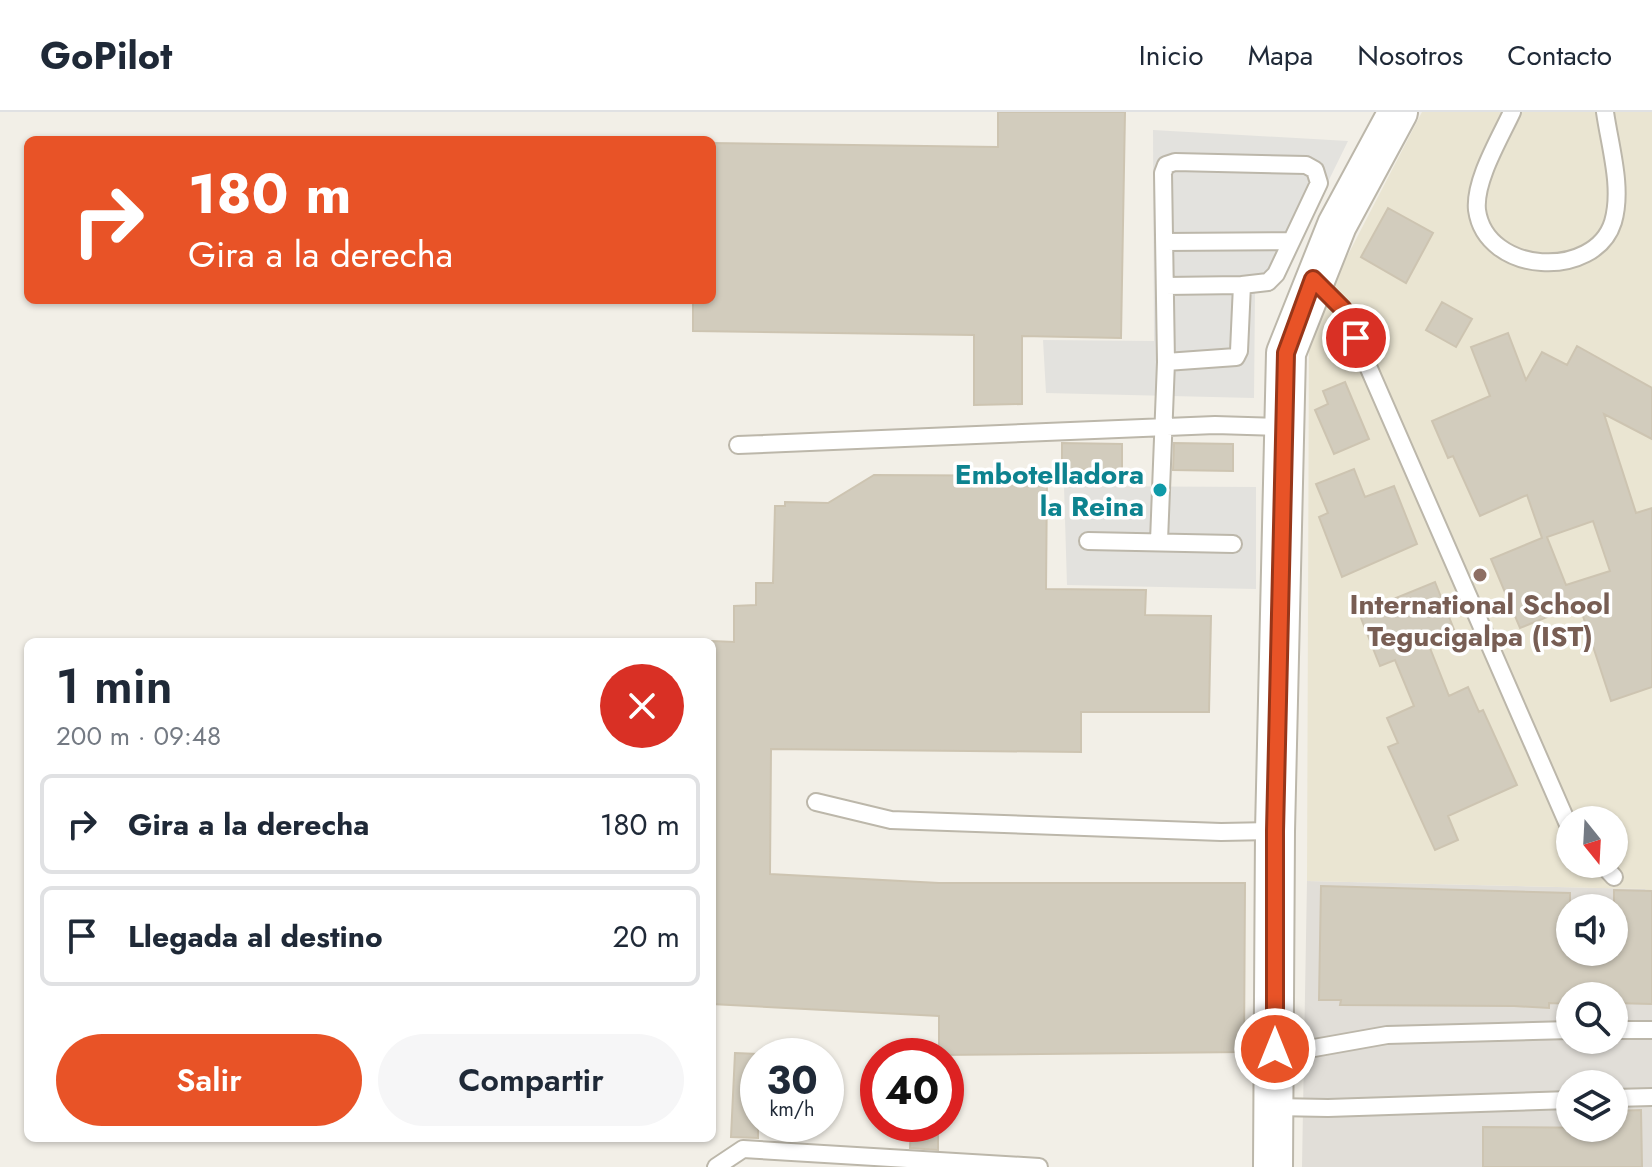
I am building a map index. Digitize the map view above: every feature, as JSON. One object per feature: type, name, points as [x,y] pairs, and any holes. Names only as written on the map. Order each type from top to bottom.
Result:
[{"type":"street","points":[[1273,1167],[1275,831],[1286,353],[1337,225],[1398,112]]},
{"type":"lane","points":[[1512,112],[1481,182],[1477,208],[1483,232],[1503,252],[1524,261],[1551,263],[1597,246],[1612,226],[1618,201],[1605,112]]},
{"type":"lane","points":[[1159,541],[1166,362],[1163,173],[1166,165],[1175,162],[1306,165],[1315,170],[1319,183],[1276,274],[1268,282],[1165,286]]},
{"type":"lane","points":[[1164,242],[1291,241]]},
{"type":"lane","points":[[1313,279],[1343,309],[1560,806]]},
{"type":"lane","points":[[1166,362],[1236,357],[1239,351],[1242,285]]},
{"type":"lane","points":[[738,445],[1215,425],[1284,427]]},
{"type":"lane","points":[[1088,541],[1233,544]]},
{"type":"lane","points":[[816,802],[891,820],[1221,832],[1275,831]]},
{"type":"lane","points":[[1275,1049],[1314,1048],[1387,1035],[1556,1030]]},
{"type":"lane","points":[[1628,1030],[1651,1030]]},
{"type":"lane","points":[[1628,1098],[1652,1097]]},
{"type":"lane","points":[[1274,1107],[1556,1100]]},
{"type":"lane","points":[[716,1167],[743,1149],[1039,1167]]},
{"type":"shaded area","name":"International School Tegucigalpa (IST)","points":[[1422,112],[1652,112],[1652,893],[1645,889],[1307,881],[1309,330]]},
{"type":"shaded area","points":[[1153,130],[1348,141],[1275,290],[1255,292],[1254,398],[1046,393],[1043,340],[1154,341]]},
{"type":"shaded area","points":[[1064,486],[1256,487],[1256,589],[1067,585]]},
{"type":"shaded area","points":[[1307,881],[1645,889],[1652,893],[1652,1167],[1302,1167]]},
{"type":"building","points":[[998,112],[1125,112],[1121,338],[1022,336],[1022,404],[974,405],[974,335],[693,331],[693,304],[716,304],[716,143],[998,147]]},
{"type":"building","points":[[1388,208],[1433,233],[1406,283],[1361,257]]},
{"type":"building","points":[[1442,302],[1472,319],[1456,347],[1426,330]]},
{"type":"building","points":[[1508,333],[1526,380],[1542,352],[1567,365],[1577,346],[1652,388],[1652,439],[1604,414],[1636,513],[1652,508],[1652,687],[1611,701],[1579,604],[1520,628],[1491,559],[1542,538],[1527,495],[1480,516],[1453,456],[1448,458],[1432,421],[1490,396],[1471,347]],"holes":[[[1593,521],[1610,571],[1566,585],[1547,537]]]},
{"type":"building","points":[[1345,382],[1369,439],[1334,454],[1315,410],[1328,404],[1323,391]]},
{"type":"building","points":[[1062,443],[1122,444],[1122,471],[1062,469]]},
{"type":"building","points":[[1174,443],[1233,444],[1233,471],[1173,470]]},
{"type":"building","points":[[1354,469],[1365,497],[1394,486],[1417,544],[1342,577],[1319,517],[1328,513],[1316,484]]},
{"type":"building","points":[[874,475],[1047,476],[1046,589],[1146,590],[1145,615],[1211,616],[1209,712],[1081,712],[1081,752],[771,749],[770,874],[939,883],[1245,883],[1244,1052],[964,1055],[964,1038],[939,1038],[939,1016],[716,1004],[716,641],[734,642],[734,606],[756,605],[756,583],[773,583],[775,506],[785,506],[785,502],[828,503]]},
{"type":"building","points":[[1435,582],[1455,632],[1428,643],[1449,696],[1468,687],[1479,712],[1483,710],[1517,785],[1448,816],[1458,840],[1435,850],[1388,747],[1398,743],[1387,718],[1414,706],[1395,660],[1380,666],[1359,613]]},
{"type":"building","points":[[1321,886],[1570,893],[1556,894],[1556,966],[1628,966],[1628,894],[1614,894],[1614,890],[1652,891],[1652,1004],[1628,1003],[1628,982],[1556,982],[1556,1003],[1549,1003],[1549,1008],[1340,1005],[1341,1000],[1319,1000]]},
{"type":"building","points":[[735,1053],[740,1053],[740,1137],[731,1137]]},
{"type":"building","points":[[1628,1110],[1641,1110],[1642,1167],[1483,1167],[1483,1127],[1556,1128],[1556,1142],[1628,1142]]},
{"type":"building","points":[[910,1142],[938,1142],[938,1150],[910,1148]]},
{"type":"place","name":"Embotelladora la Reina","points":[[1160,490]]},
{"type":"place","name":"International School Tegucigalpa (IST)","points":[[1480,575]]},
{"type":"route","points":[[1275,1049],[1275,831],[1286,353],[1313,279],[1343,309],[1356,338]]}]
